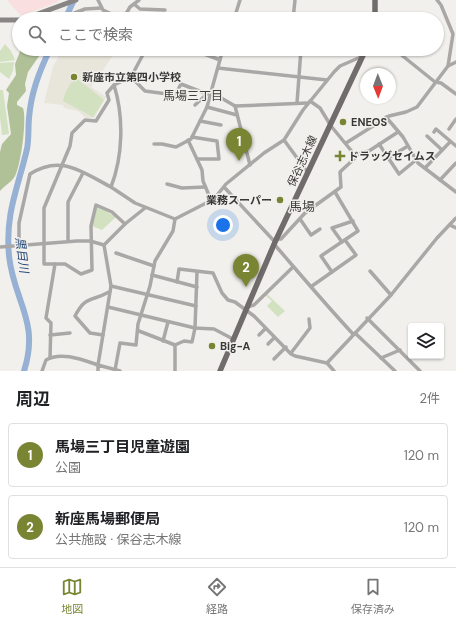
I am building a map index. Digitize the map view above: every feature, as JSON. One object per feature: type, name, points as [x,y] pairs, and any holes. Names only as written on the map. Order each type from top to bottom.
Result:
[{"type":"main road","points":[[375,0],[375,12]]},
{"type":"main road","name":"保谷志木線","points":[[220,371],[275,242],[363,56]]},
{"type":"street","points":[[43,12],[76,0]]},
{"type":"street","points":[[98,0],[101,8]]},
{"type":"street","points":[[126,12],[139,0]]},
{"type":"street","points":[[236,12],[240,0]]},
{"type":"street","points":[[294,12],[295,0]]},
{"type":"street","points":[[437,0],[443,12]]},
{"type":"street","points":[[134,4],[140,9],[165,10]]},
{"type":"street","points":[[75,12],[95,7],[109,12]]},
{"type":"street","points":[[444,15],[453,34],[448,66]]},
{"type":"street","points":[[0,20],[12,21]]},
{"type":"street","points":[[125,224],[112,212],[96,205],[91,226],[90,241],[92,270],[81,274],[65,264],[44,264],[43,210],[70,146],[72,133],[85,120],[96,121],[108,100],[108,93],[114,84],[131,78],[142,56]]},
{"type":"street","points":[[209,56],[220,60]]},
{"type":"street","points":[[154,144],[176,147],[190,139],[207,107],[209,93],[221,56]]},
{"type":"street","points":[[297,103],[297,77],[300,56]]},
{"type":"street","points":[[19,245],[19,223],[30,174],[50,164],[61,165],[84,173],[111,187],[145,208],[175,219],[211,200],[264,153],[284,140],[309,102],[340,66],[363,56]]},
{"type":"street","points":[[403,56],[435,82],[441,84],[456,94]]},
{"type":"street","points":[[346,143],[386,117],[393,114],[406,112],[417,107],[448,66],[456,62]]},
{"type":"street","points":[[218,68],[327,80]]},
{"type":"street","points":[[131,78],[145,91],[175,95],[181,84],[209,93],[235,106],[309,102],[320,108],[330,124],[355,155]]},
{"type":"street","points":[[111,187],[117,169],[121,122],[118,98],[114,84]]},
{"type":"street","points":[[195,105],[209,93]]},
{"type":"street","points":[[235,106],[250,165]]},
{"type":"street","points":[[207,107],[237,115]]},
{"type":"street","points":[[386,117],[408,146],[416,160],[456,192]]},
{"type":"street","points":[[449,129],[456,119]]},
{"type":"street","points":[[200,121],[221,124]]},
{"type":"street","points":[[434,132],[436,129],[456,146]]},
{"type":"street","points":[[355,155],[369,151],[398,132]]},
{"type":"street","points":[[427,136],[442,150]]},
{"type":"street","points":[[190,139],[202,170],[203,181],[211,200]]},
{"type":"street","points":[[190,139],[217,141],[219,159],[197,159]]},
{"type":"street","points":[[284,140],[308,173]]},
{"type":"street","points":[[425,168],[450,142]]},
{"type":"street","points":[[379,144],[399,174],[416,160]]},
{"type":"street","points":[[388,158],[408,146]]},
{"type":"street","points":[[275,242],[281,239],[305,213],[342,186],[340,172],[355,158],[355,155]]},
{"type":"street","points":[[440,180],[456,163]]},
{"type":"street","points":[[68,241],[68,202],[84,173]]},
{"type":"street","points":[[167,184],[172,187],[182,188],[206,187]]},
{"type":"street","points":[[224,188],[275,242],[293,267],[312,286],[354,334],[395,371]]},
{"type":"street","points":[[332,272],[321,256],[358,231],[335,192]]},
{"type":"street","points":[[104,245],[125,224],[145,208]]},
{"type":"street","points":[[300,218],[311,235],[320,229]]},
{"type":"street","points":[[327,363],[367,318],[391,295],[437,238],[456,218]]},
{"type":"street","points":[[42,371],[46,360],[50,358],[68,357],[117,370],[120,343],[136,345],[139,331],[138,324],[148,294],[154,266],[173,231],[175,219]]},
{"type":"street","points":[[312,286],[356,255],[332,228],[353,221]]},
{"type":"street","points":[[450,225],[456,228]]},
{"type":"street","points":[[0,246],[68,241],[90,241],[104,245]]},
{"type":"street","points":[[98,371],[110,292],[104,245]]},
{"type":"street","points":[[116,253],[154,266]]},
{"type":"street","points":[[50,358],[51,323],[46,318],[55,264]]},
{"type":"street","points":[[246,309],[254,305],[293,267]]},
{"type":"street","points":[[177,282],[179,269],[213,273],[228,300],[235,302],[246,309],[274,338],[286,347],[290,353],[295,356],[327,363],[334,371]]},
{"type":"street","points":[[370,271],[391,295]]},
{"type":"street","points":[[139,331],[175,345],[184,341],[192,342],[195,328],[197,272]]},
{"type":"street","points":[[152,275],[197,287]]},
{"type":"street","points":[[110,286],[196,306]]},
{"type":"street","points":[[103,335],[90,333],[75,316],[80,307],[89,298],[99,298],[110,292]]},
{"type":"street","points":[[108,307],[195,328],[214,328],[233,339]]},
{"type":"street","points":[[367,318],[420,371]]},
{"type":"street","points":[[290,353],[310,328],[309,319]]},
{"type":"street","points":[[163,341],[168,322]]},
{"type":"street","points":[[259,335],[265,329]]},
{"type":"street","points":[[50,335],[70,333]]},
{"type":"street","points":[[268,344],[274,338]]},
{"type":"street","points":[[175,345],[175,371]]},
{"type":"street","points":[[274,359],[286,347]]},
{"type":"street","points":[[381,358],[400,350]]},
{"type":"shaded area","points":[[7,0],[59,0],[58,2],[31,12],[17,12]]},
{"type":"shaded area","name":"新座市立第四小学校","points":[[58,56],[113,56],[91,87],[106,97],[94,118],[86,118],[78,111],[64,108],[63,105],[44,103],[53,67]]},
{"type":"green space","points":[[5,44],[11,51],[15,60],[0,62],[0,51]]},
{"type":"green space","points":[[18,56],[39,56],[28,72],[25,84],[26,91],[17,102],[17,105],[23,108],[24,131],[17,170],[14,178],[0,191],[0,152],[2,144],[11,134],[7,106],[9,93],[6,90],[16,75],[15,64]]},
{"type":"green space","points":[[14,62],[13,71],[9,79],[0,72],[0,63]]},
{"type":"green space","points":[[75,77],[104,100],[93,117],[63,101],[66,91]]},
{"type":"green space","points":[[0,90],[3,90],[9,134],[2,135],[0,118]]},
{"type":"green space","points":[[97,206],[116,217],[102,230],[92,226]]},
{"type":"green space","points":[[267,294],[285,311],[278,317],[267,306],[272,301],[265,295]]},
{"type":"waterway","name":"黒目川","points":[[68,12],[74,0]]},
{"type":"waterway","name":"黒目川","points":[[24,371],[28,354],[28,325],[12,272],[9,256],[9,227],[13,201],[27,149],[32,100],[39,74],[47,56]]},
{"type":"place","name":"新座市立第四小学校","points":[[74,77]]},
{"type":"place","name":"ENEOS","points":[[343,122]]},
{"type":"place","name":"ドラッグセイムス","points":[[340,156]]},
{"type":"place","name":"馬場三丁目児童遊園","points":[[239,161]]},
{"type":"place","name":"業務スーパー","points":[[280,200]]},
{"type":"place","name":"新座馬場郵便局","points":[[246,287]]},
{"type":"place","name":"Big-A","points":[[212,346]]},
{"type":"district","name":"馬場三丁目","points":[[193,96]]},
{"type":"district","name":"馬場","points":[[302,206]]}]
